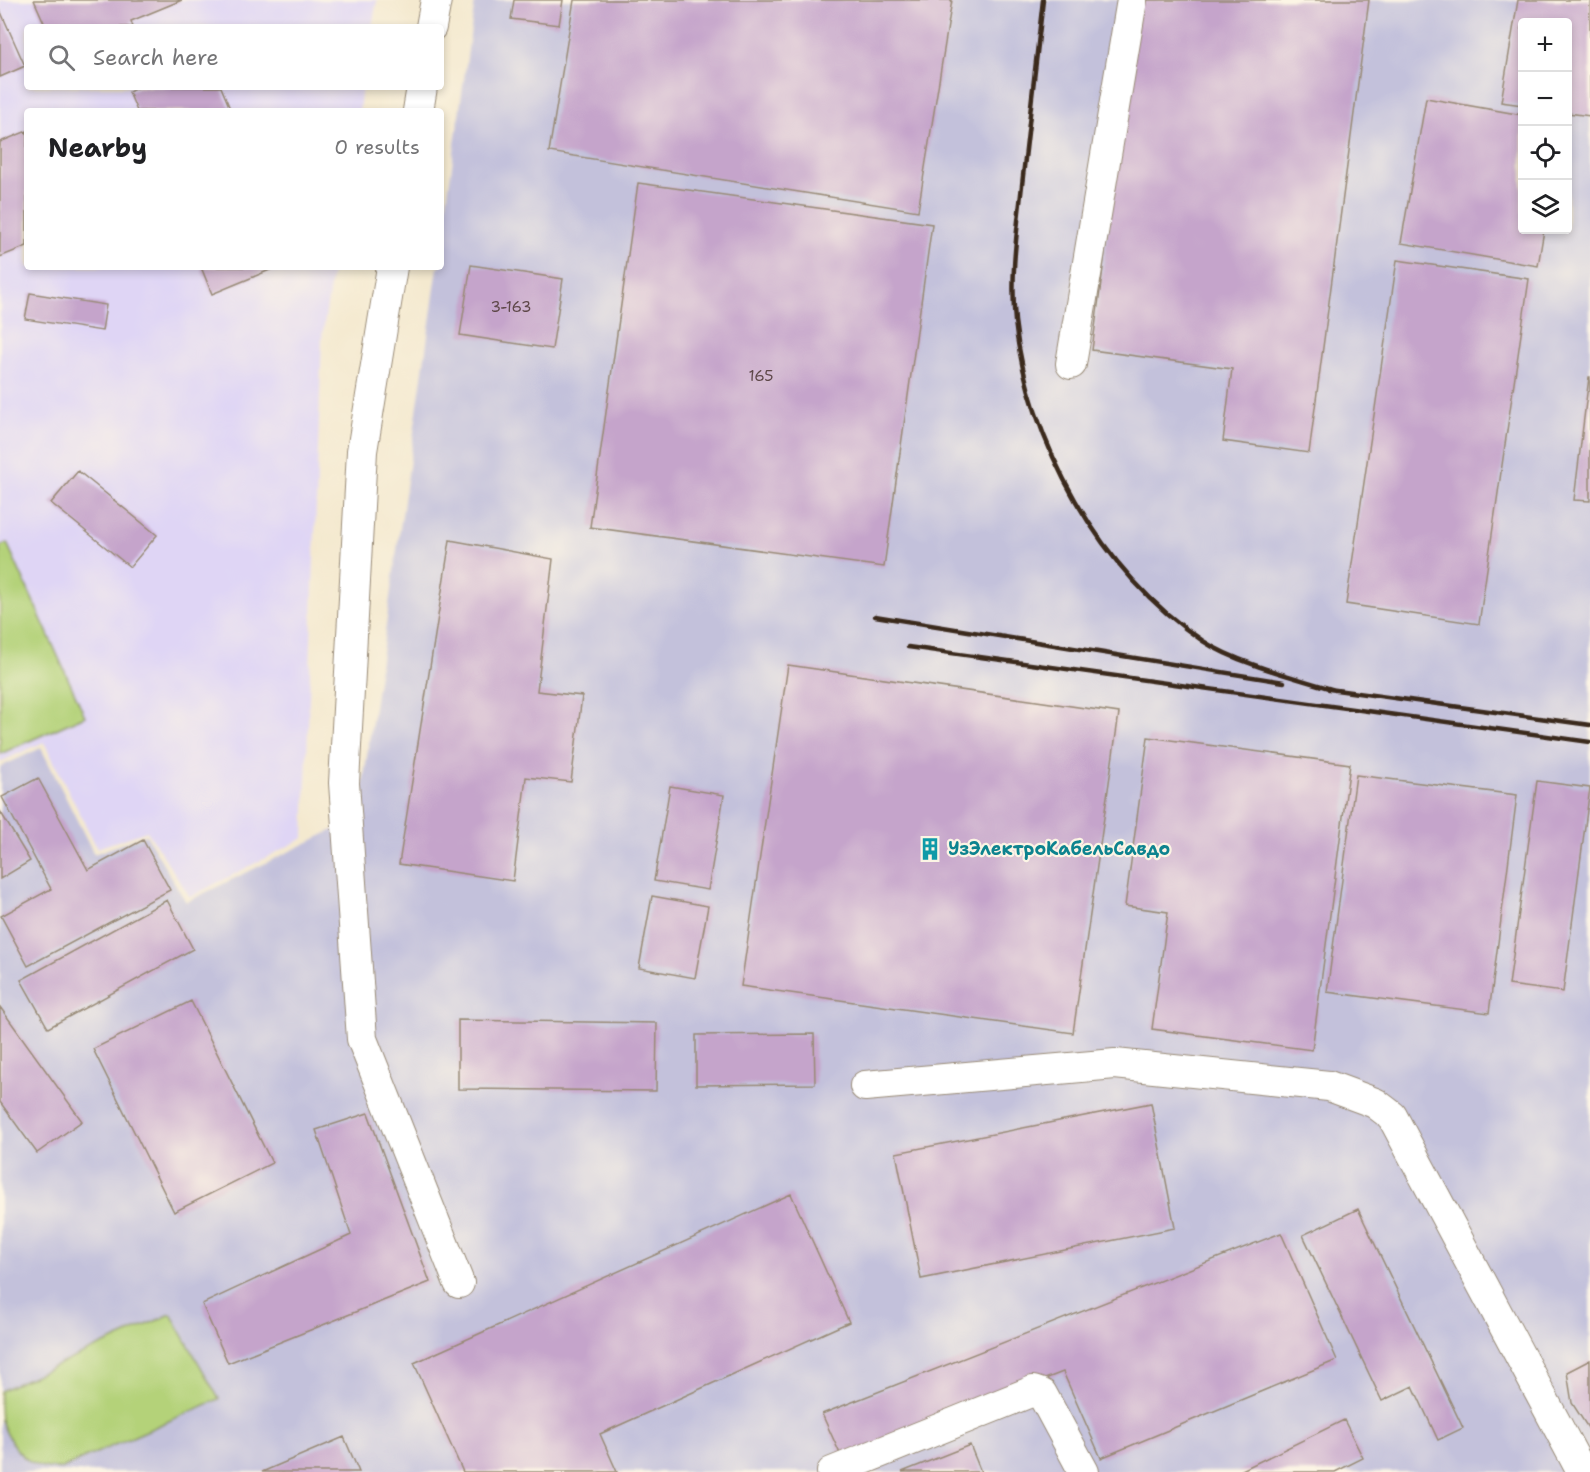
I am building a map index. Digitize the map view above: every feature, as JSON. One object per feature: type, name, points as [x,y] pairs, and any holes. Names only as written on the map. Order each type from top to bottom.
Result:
[{"type":"lane","points":[[432,24],[436,0]]},
{"type":"lane","points":[[1071,364],[1132,0]]},
{"type":"lane","points":[[418,108],[422,90]]},
{"type":"lane","points":[[392,270],[363,451],[344,783],[362,1039],[459,1283]]},
{"type":"lane","points":[[865,1086],[1115,1064],[1329,1086],[1375,1103],[1392,1116],[1582,1472]]},
{"type":"lane","points":[[832,1472],[1033,1391],[1042,1394],[1084,1472]]},
{"type":"shaded area","points":[[0,0],[377,0],[373,24],[24,24],[24,90],[362,90],[359,108],[24,108],[24,270],[333,270],[322,337],[304,838],[190,897],[147,831],[97,848],[44,742],[0,762]]},
{"type":"shaded area","points":[[475,0],[1590,0],[1590,1472],[0,1472],[0,767],[41,748],[94,854],[146,835],[186,902],[358,818],[438,270],[444,270],[444,222]]},
{"type":"green space","points":[[7,543],[85,716],[0,754],[0,546]]},
{"type":"green space","points":[[171,1314],[219,1399],[62,1468],[40,1466],[31,1462],[16,1449],[1,1420],[0,1391]]},
{"type":"building","points":[[34,0],[182,0],[131,21],[132,24],[45,24]]},
{"type":"building","points":[[514,0],[563,0],[559,25],[511,19]]},
{"type":"building","points":[[574,0],[952,0],[918,211],[549,152]]},
{"type":"building","points":[[1139,0],[1369,0],[1309,453],[1223,441],[1232,369],[1092,350]]},
{"type":"building","points":[[1518,0],[1590,0],[1590,116],[1572,114],[1572,18],[1518,18],[1518,104],[1501,102]]},
{"type":"building","points":[[0,10],[24,66],[0,77]]},
{"type":"building","points":[[133,90],[222,90],[230,108],[136,108],[129,92]]},
{"type":"building","points":[[1426,98],[1518,114],[1518,234],[1543,234],[1538,266],[1401,243]]},
{"type":"building","points":[[24,132],[24,247],[0,257],[0,142]]},
{"type":"building","points":[[638,183],[932,224],[884,567],[590,527]]},
{"type":"building","points":[[1397,260],[1529,279],[1479,624],[1346,604]]},
{"type":"building","points":[[471,265],[563,279],[552,349],[460,335]]},
{"type":"building","points":[[202,270],[270,270],[212,294]]},
{"type":"building","points":[[30,293],[106,305],[102,331],[25,319]]},
{"type":"building","points":[[1590,377],[1590,501],[1574,500]]},
{"type":"building","points":[[78,471],[157,535],[130,567],[51,503]]},
{"type":"building","points":[[450,540],[553,559],[537,691],[582,696],[571,782],[526,777],[513,881],[399,864]]},
{"type":"building","name":"УзЭлектроКабельСавдо","points":[[788,665],[1119,713],[1073,1033],[741,986]]},
{"type":"building","points":[[1148,737],[1350,764],[1312,1050],[1152,1029],[1168,912],[1125,906]]},
{"type":"building","points":[[1356,775],[1517,795],[1489,1013],[1327,992]]},
{"type":"building","points":[[38,778],[88,870],[143,840],[170,890],[28,966],[1,916],[51,889],[2,797]]},
{"type":"building","points":[[1537,781],[1590,788],[1563,992],[1509,985]]},
{"type":"building","points":[[670,786],[724,795],[708,890],[654,881]]},
{"type":"building","points":[[0,811],[30,861],[0,879]]},
{"type":"building","points":[[652,896],[708,906],[695,978],[639,968]]},
{"type":"building","points":[[167,900],[193,949],[48,1028],[21,980]]},
{"type":"building","points":[[191,1001],[272,1163],[174,1212],[93,1049]]},
{"type":"building","points":[[0,1007],[82,1121],[37,1153],[0,1102]]},
{"type":"building","points":[[458,1020],[657,1023],[656,1091],[458,1089]]},
{"type":"building","points":[[814,1034],[815,1084],[696,1085],[696,1035]]},
{"type":"building","points":[[1151,1103],[1175,1228],[921,1279],[896,1153]]},
{"type":"building","points":[[368,1113],[430,1282],[228,1363],[202,1304],[351,1235],[316,1130]]},
{"type":"building","points":[[791,1194],[849,1322],[600,1434],[617,1472],[463,1472],[414,1363]]},
{"type":"building","points":[[1358,1209],[1463,1428],[1438,1440],[1413,1386],[1382,1401],[1303,1235]]},
{"type":"building","points":[[1281,1233],[1337,1360],[1101,1458],[1063,1372],[842,1458],[822,1414]]},
{"type":"building","points":[[1590,1360],[1590,1431],[1572,1403],[1567,1372]]},
{"type":"building","points":[[1344,1420],[1363,1458],[1335,1472],[1238,1472]]},
{"type":"building","points":[[344,1437],[359,1472],[262,1472]]},
{"type":"building","points":[[970,1445],[981,1472],[902,1472]]},
{"type":"railway","points":[[1043,0],[1017,230],[1014,303],[1023,366],[1036,412],[1053,457],[1076,501],[1102,542],[1132,580],[1166,613],[1203,641],[1232,656],[1335,690]]},
{"type":"railway","points":[[875,616],[1284,682]]},
{"type":"railway","points":[[908,647],[1590,742]]},
{"type":"railway","points":[[1329,689],[1590,725]]},
{"type":"place","name":"УзЭлектроКабельСавдо","points":[[930,849]]}]
